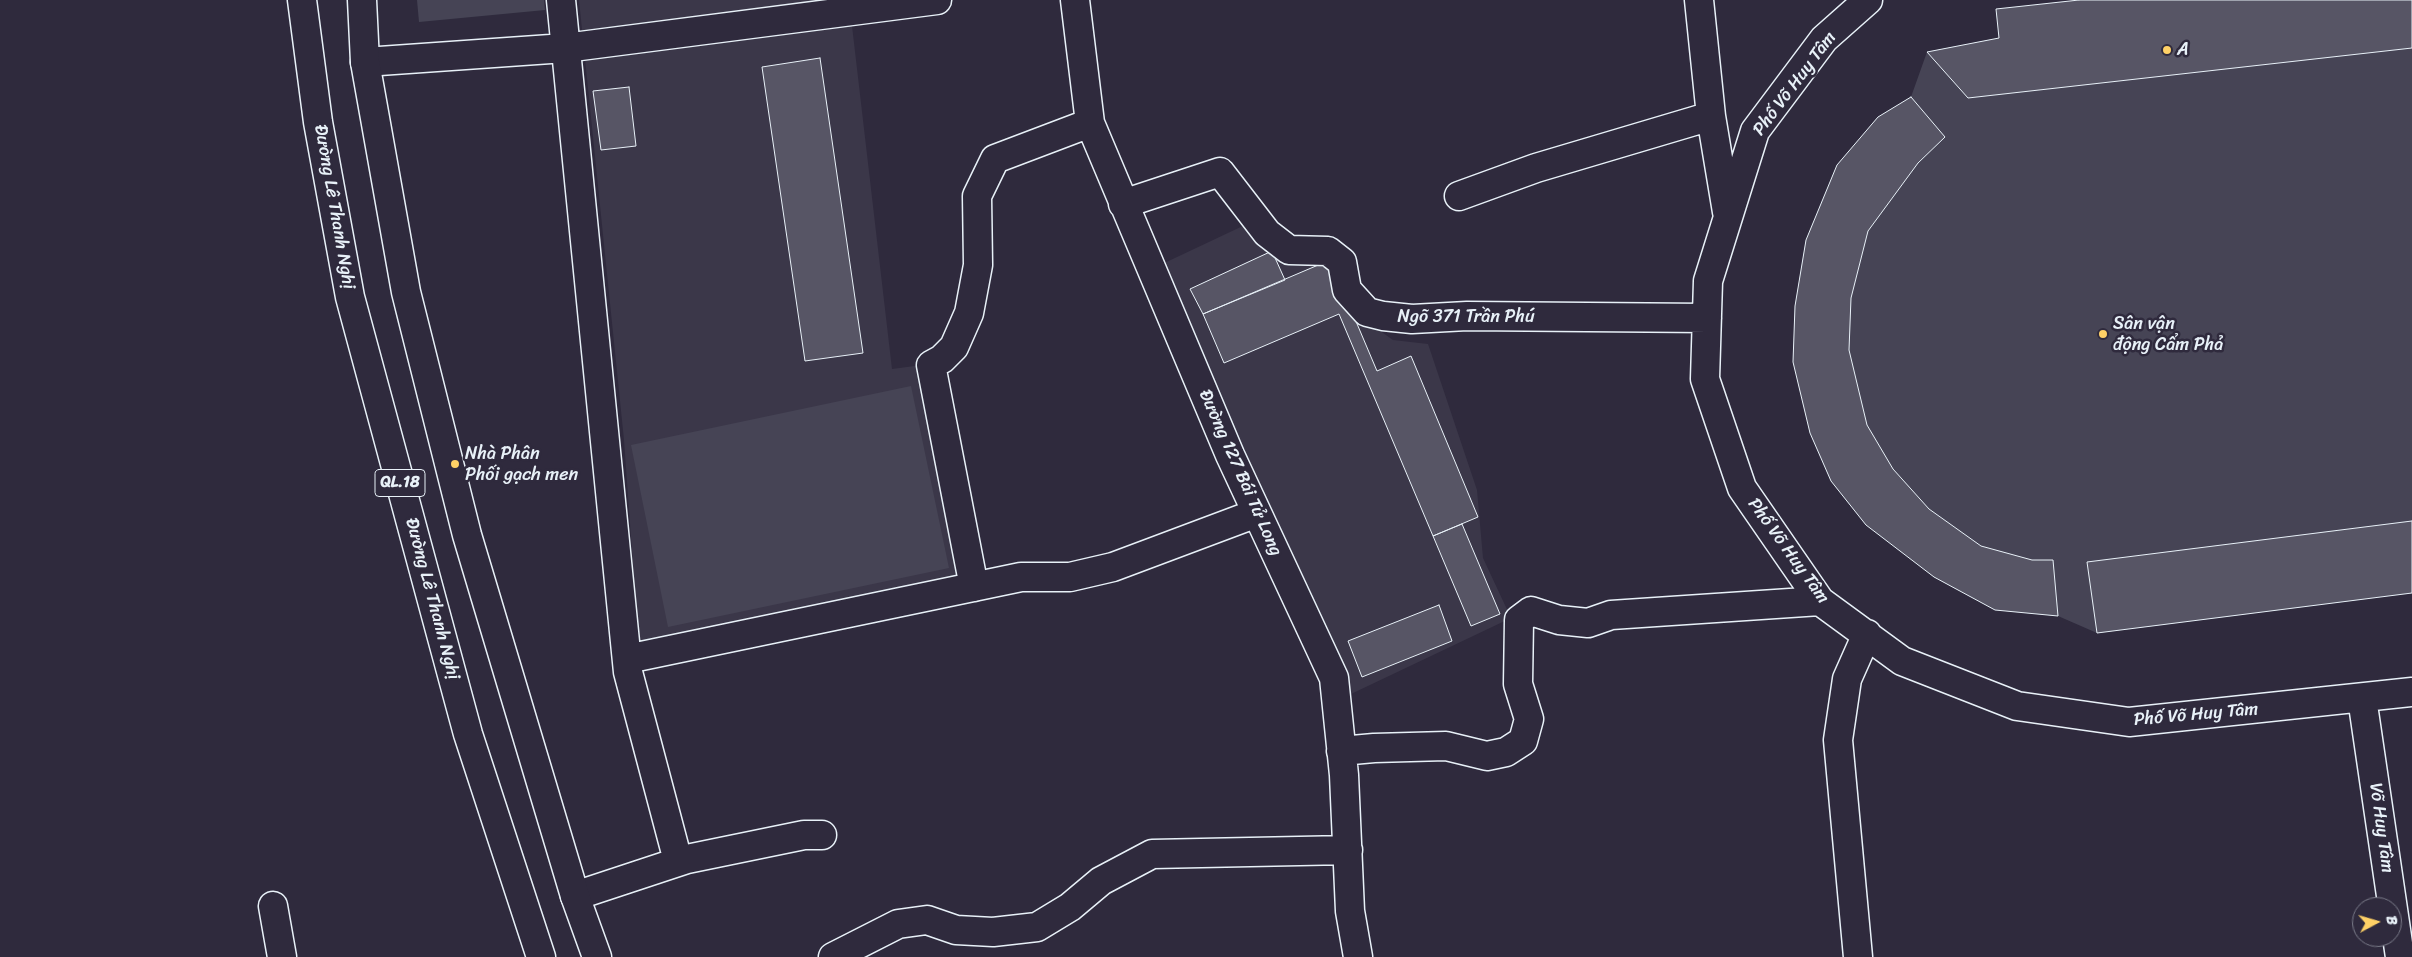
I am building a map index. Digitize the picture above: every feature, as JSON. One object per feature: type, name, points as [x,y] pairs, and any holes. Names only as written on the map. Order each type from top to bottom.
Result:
[{"type":"main road","name":"Đường Lê Thanh Nghị","points":[[302,0],[318,122],[350,297],[468,734],[541,957]]},
{"type":"main road","name":"QL.18","points":[[362,0],[365,62],[406,292],[467,535],[575,896],[597,957]]},
{"type":"main road","points":[[561,0],[628,672],[678,862]]},
{"type":"main road","points":[[365,62],[565,48],[936,0]]},
{"type":"main road","name":"Đường 127 Bái Tử Long","points":[[1075,0],[1090,123],[1230,455],[1334,678],[1348,850],[1350,911],[1358,957]]},
{"type":"main road","points":[[1699,0],[1711,116],[1728,217]]},
{"type":"main road","name":"Phố Võ Huy Tâm","points":[[1868,0],[1824,38],[1756,131],[1708,281],[1705,379],[1742,488],[1820,601],[1902,661],[2017,706],[2129,722],[2412,692]]},
{"type":"main road","points":[[1459,196],[1536,168],[1711,116]]},
{"type":"main road","points":[[974,587],[931,366],[942,359],[954,347],[969,313],[978,265],[977,196],[995,160],[1090,123]]},
{"type":"main road","name":"Ngõ 371 Trần Phú","points":[[1123,204],[1220,172],[1268,233],[1289,250],[1328,251],[1342,262],[1347,290],[1366,312],[1383,316],[1412,319],[1467,316],[1707,318]]},
{"type":"main road","points":[[627,659],[1021,577],[1070,577],[1113,567],[1257,513]]},
{"type":"main road","points":[[1341,751],[1446,746],[1488,756],[1506,752],[1523,741],[1529,720],[1518,684],[1519,620],[1531,611],[1559,620],[1588,623],[1611,614],[1820,601]]},
{"type":"main road","points":[[1858,957],[1838,740],[1847,680],[1867,634]]},
{"type":"main road","name":"Võ Huy Tâm","points":[[2362,698],[2400,957]]},
{"type":"main road","points":[[575,896],[678,862],[804,835],[822,835]]},
{"type":"main road","points":[[833,957],[898,924],[927,920],[956,930],[993,932],[1037,927],[1070,907],[1101,881],[1152,854],[1348,850]]},
{"type":"main road","points":[[273,906],[282,957]]},
{"type":"shaded area","points":[[417,0],[544,0],[545,10],[419,22]]},
{"type":"shaded area","points":[[579,0],[849,0],[892,369],[922,365],[966,584],[639,648],[624,440]]},
{"type":"shaded area","name":"Sân vận động Cẩm Phả","points":[[2079,0],[2412,0],[2412,593],[2097,633],[2058,616],[1995,610],[1934,577],[1866,525],[1831,481],[1810,433],[1793,362],[1795,306],[1806,240],[1837,165],[1878,117],[1911,97],[1927,52],[1999,38]]},
{"type":"shaded area","points":[[1247,224],[1335,262],[1366,321],[1393,340],[1428,344],[1477,490],[1483,558],[1511,618],[1351,694],[1158,266]]},
{"type":"shaded area","points":[[911,386],[949,568],[668,627],[631,445]]},
{"type":"building","name":"A","points":[[2079,0],[2412,0],[2412,48],[1968,98],[1927,52],[1999,38],[1996,9]]},
{"type":"building","points":[[820,58],[863,353],[805,361],[762,67]]},
{"type":"building","points":[[629,87],[636,146],[601,150],[593,91]]},
{"type":"building","points":[[1911,97],[1945,137],[1918,163],[1868,231],[1851,298],[1849,350],[1867,425],[1893,469],[1929,509],[1981,546],[2032,560],[2053,560],[2058,616],[1995,610],[1934,577],[1866,525],[1831,481],[1810,433],[1793,362],[1795,306],[1806,240],[1837,165],[1878,117]]},
{"type":"building","points":[[1272,251],[1285,280],[1203,314],[1190,289]]},
{"type":"building","points":[[1330,260],[1377,371],[1411,356],[1478,517],[1433,536],[1339,314],[1224,363],[1203,314]]},
{"type":"building","points":[[2412,521],[2412,593],[2097,633],[2087,562]]},
{"type":"building","points":[[1462,524],[1500,614],[1471,626],[1433,536]]},
{"type":"building","points":[[1439,605],[1452,641],[1362,677],[1348,641]]},
{"type":"place","name":"A","points":[[2167,50]]},
{"type":"place","name":"Sân vận động Cẩm Phả","points":[[2103,334]]},
{"type":"place","name":"Nhà Phân Phối gạch men","points":[[455,464]]}]
